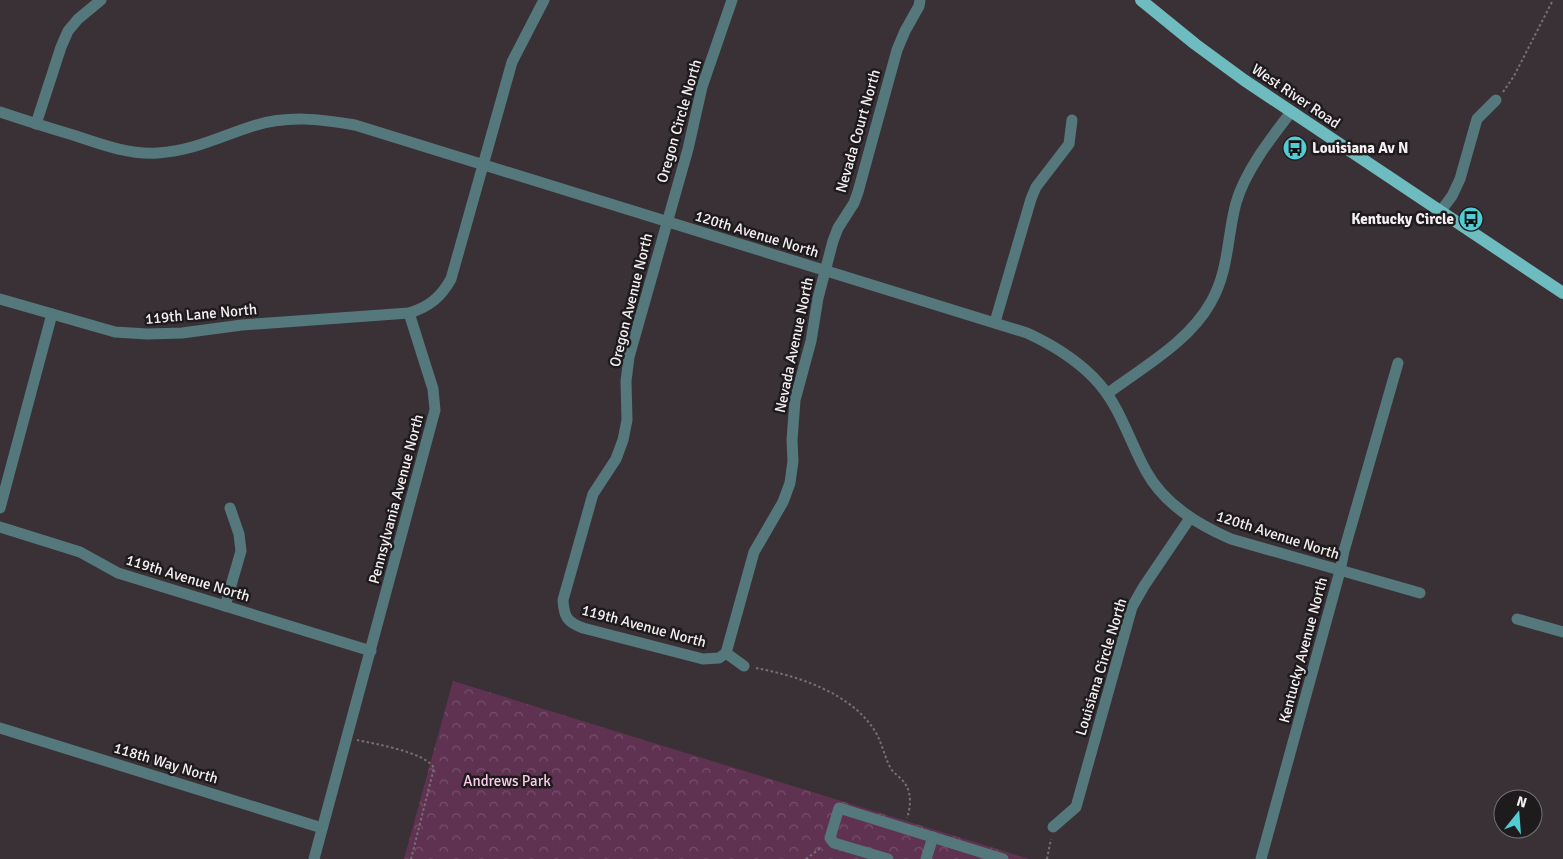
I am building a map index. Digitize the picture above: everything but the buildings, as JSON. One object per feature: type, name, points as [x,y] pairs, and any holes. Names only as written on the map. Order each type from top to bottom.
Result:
[{"type":"main road","name":"West River Road","points":[[1141,0],[1194,44],[1291,112],[1563,294]]},
{"type":"street","points":[[36,124],[68,31],[78,19],[101,0]]},
{"type":"street","points":[[408,313],[429,305],[439,297],[451,279],[512,62],[544,0]]},
{"type":"street","name":"Oregon Circle North","points":[[666,222],[688,149],[702,87],[732,0]]},
{"type":"street","name":"Nevada Court North","points":[[825,270],[832,241],[854,203],[858,192],[897,50],[919,6],[920,0]]},
{"type":"street","points":[[1440,212],[1452,196],[1460,179],[1477,119],[1496,100]]},
{"type":"street","name":"120th Avenue North","points":[[0,112],[107,146],[131,152],[157,153],[207,144],[254,125],[278,120],[304,118],[355,125],[1027,333],[1049,343],[1072,358],[1087,371],[1107,394],[1122,420],[1146,471],[1174,504],[1190,518],[1231,539],[1420,592]]},
{"type":"street","points":[[1107,394],[1188,333],[1211,302],[1226,261],[1237,201],[1260,156],[1291,112]]},
{"type":"street","points":[[994,322],[1031,198],[1036,187],[1069,144],[1072,120]]},
{"type":"street","name":"Oregon Avenue North","points":[[564,613],[563,600],[593,494],[616,459],[623,440],[627,420],[626,381],[629,357],[666,222]]},
{"type":"street","name":"Nevada Avenue North","points":[[726,653],[754,552],[783,502],[790,483],[793,461],[792,430],[795,400],[811,341],[825,270]]},
{"type":"street","name":"119th Lane North","points":[[0,299],[115,332],[147,334],[408,313]]},
{"type":"street","name":"Pennsylvania Avenue North","points":[[314,859],[435,410],[433,389],[408,313]]},
{"type":"street","points":[[0,508],[52,314]]},
{"type":"street","name":"Kentucky Avenue North","points":[[1261,859],[1340,571],[1344,550],[1398,363]]},
{"type":"street","points":[[225,606],[240,551],[239,534],[230,508]]},
{"type":"street","name":"Louisiana Circle North","points":[[1053,827],[1076,807],[1132,607],[1190,518]]},
{"type":"street","name":"119th Avenue North","points":[[0,527],[80,552],[118,573],[371,651]]},
{"type":"street","name":"119th Avenue North","points":[[564,613],[568,620],[583,628],[703,660],[719,658],[726,653],[744,666]]},
{"type":"street","points":[[1517,619],[1563,632]]},
{"type":"street","name":"118th Way North","points":[[0,728],[322,828]]},
{"type":"street","points":[[888,859],[834,843],[831,840],[839,808],[1003,859]]},
{"type":"street","points":[[926,859],[933,837]]},
{"type":"path","points":[[1496,100],[1514,76],[1553,0]]},
{"type":"path","points":[[744,666],[767,670],[828,690],[850,703],[866,719],[882,743],[890,767],[904,782],[909,791],[908,813],[903,828]]},
{"type":"path","points":[[348,737],[419,756],[431,763],[434,768],[411,859]]},
{"type":"path","points":[[1047,859],[1053,827]]},
{"type":"path","points":[[806,859],[831,840]]},
{"type":"green space","name":"Andrews Park","points":[[453,681],[1029,859],[404,859]]},
{"type":"place","name":"Louisiana Av N","points":[[1295,148]]},
{"type":"place","name":"Kentucky Circle","points":[[1471,219]]}]
